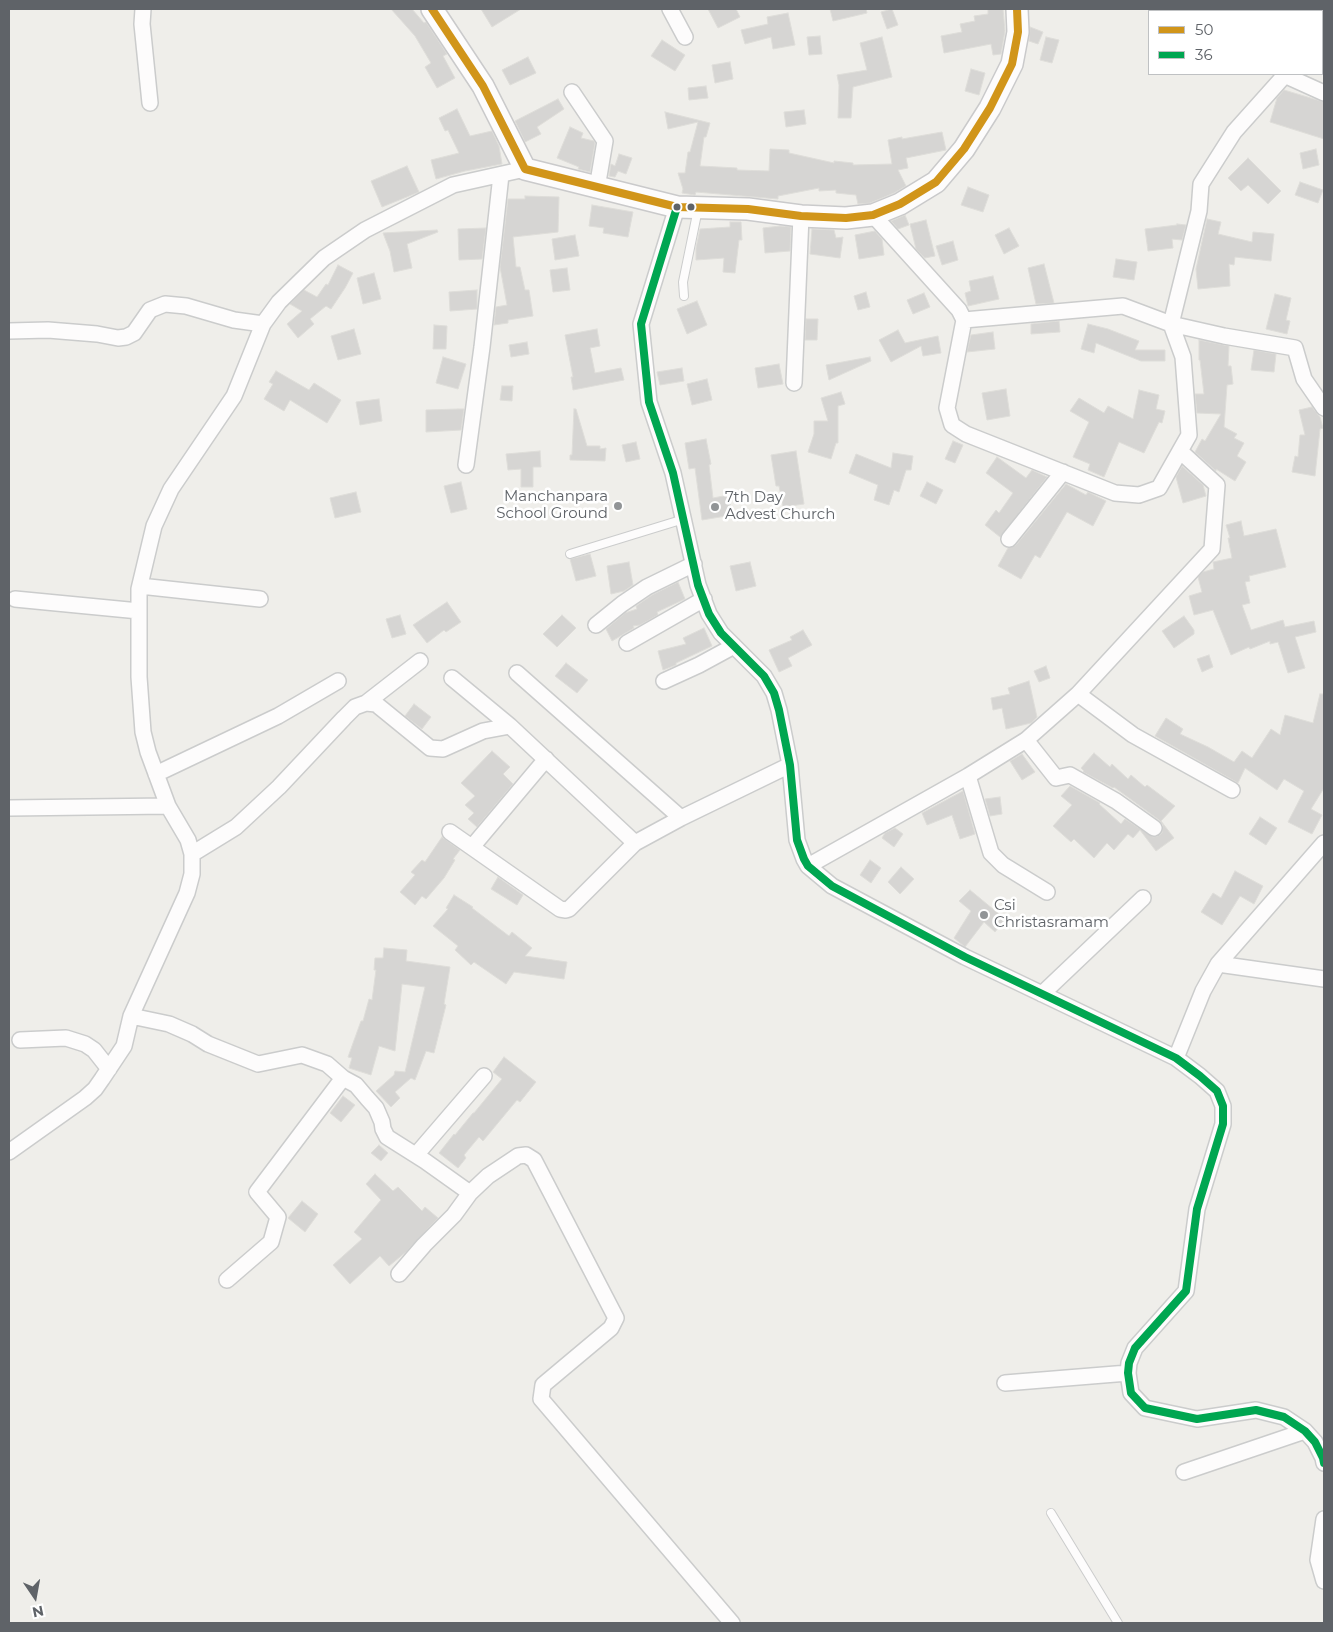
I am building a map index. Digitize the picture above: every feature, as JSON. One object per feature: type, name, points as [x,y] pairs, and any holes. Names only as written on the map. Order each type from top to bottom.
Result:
[{"type":"main road","points":[[432,9],[482,86],[525,169],[677,207],[748,208],[801,216],[846,218],[873,215],[900,204],[936,182],[964,149],[990,108],[1012,64],[1018,32],[1017,9]]},
{"type":"street","points":[[143,9],[142,24],[150,103]]},
{"type":"street","points":[[670,9],[685,37]]},
{"type":"street","points":[[873,215],[959,310],[964,320],[947,408],[952,425],[966,434],[1115,493],[1139,495],[1159,488],[1189,435],[1183,357],[1171,324],[1199,211],[1201,184],[1234,132],[1282,75]]},
{"type":"street","points":[[1285,75],[1324,93]]},
{"type":"street","points":[[572,92],[605,142],[597,188]]},
{"type":"street","points":[[9,1152],[85,1098],[95,1089],[109,1069],[124,1046],[131,1016],[188,893],[192,874],[192,854],[188,840],[168,806],[148,752],[143,732],[139,677],[139,590],[154,526],[171,490],[234,396],[263,324],[279,302],[324,258],[365,230],[453,185],[525,169]]},
{"type":"street","points":[[466,465],[482,347],[501,174]]},
{"type":"street","points":[[677,207],[641,324],[648,402],[673,473],[698,585],[709,614],[721,633],[764,676],[774,693],[790,765],[797,840],[801,853],[808,866],[832,886],[965,957],[1176,1058],[1217,1091],[1223,1106],[1223,1124],[1197,1209],[1186,1291],[1135,1348],[1129,1363],[1128,1373],[1131,1393],[1145,1408],[1197,1418],[1256,1410],[1284,1417],[1305,1431],[1315,1442],[1324,1458],[1324,1463]]},
{"type":"street","points":[[794,383],[801,216]]},
{"type":"street","points":[[9,331],[48,330],[97,334],[118,338],[126,337],[134,333],[150,310],[165,304],[186,306],[234,320],[263,324]]},
{"type":"street","points":[[964,320],[1123,306],[1171,324],[1224,336],[1295,348],[1304,379],[1324,408]]},
{"type":"street","points":[[808,866],[968,776],[1026,740],[1078,694],[1212,549],[1217,485],[1180,451]]},
{"type":"street","points":[[1009,539],[1063,472]]},
{"type":"street","points":[[596,625],[646,587],[694,564]]},
{"type":"street","points":[[140,586],[260,599]]},
{"type":"street","points":[[15,599],[139,611]]},
{"type":"street","points":[[627,644],[704,600]]},
{"type":"street","points":[[664,682],[699,666],[734,646]]},
{"type":"street","points":[[192,854],[236,827],[279,787],[355,707],[366,703],[420,661]]},
{"type":"street","points":[[517,672],[681,818]]},
{"type":"street","points":[[452,678],[510,726],[635,843]]},
{"type":"street","points":[[156,774],[278,716],[338,681]]},
{"type":"street","points":[[1078,694],[1133,735],[1232,790]]},
{"type":"street","points":[[366,703],[376,704],[430,748],[443,749],[482,731],[510,726]]},
{"type":"street","points":[[1026,740],[1056,778],[1070,776],[1116,801],[1154,828]]},
{"type":"street","points":[[472,847],[546,759]]},
{"type":"street","points":[[450,832],[562,911],[569,909],[635,843],[681,818],[790,765]]},
{"type":"street","points":[[968,776],[987,845],[991,853],[1003,864],[1047,892]]},
{"type":"street","points":[[9,808],[168,806]]},
{"type":"street","points":[[1176,1058],[1203,991],[1218,964],[1324,843]]},
{"type":"street","points":[[1042,994],[1142,898]]},
{"type":"street","points":[[1218,964],[1324,979]]},
{"type":"street","points":[[131,1016],[169,1024],[192,1034],[208,1044],[258,1064],[302,1055],[327,1064],[343,1078],[356,1085],[376,1108],[382,1122],[382,1129],[388,1137],[470,1194]]},
{"type":"street","points":[[20,1040],[66,1038],[85,1044],[94,1050],[109,1069]]},
{"type":"street","points":[[416,1155],[484,1076]]},
{"type":"street","points":[[227,1280],[271,1242],[278,1218],[257,1192],[343,1078]]},
{"type":"street","points":[[400,1274],[424,1245],[454,1215],[470,1194],[488,1176],[518,1156],[526,1155],[534,1160],[616,1318],[611,1328],[543,1386],[540,1399],[732,1623]]},
{"type":"street","points":[[1005,1383],[1128,1373]]},
{"type":"street","points":[[1184,1472],[1305,1431]]},
{"type":"street","points":[[1324,1519],[1318,1560],[1324,1581]]},
{"type":"lane","points":[[684,296],[683,282],[698,208]]},
{"type":"lane","points":[[570,554],[684,519]]},
{"type":"lane","points":[[1051,1513],[1118,1623]]},
{"type":"building","points":[[391,9],[412,9],[424,23],[426,22],[447,54],[443,56],[455,78],[437,88],[425,67],[431,63],[415,36]]},
{"type":"building","points":[[481,9],[521,9],[492,27]]},
{"type":"building","points":[[708,9],[736,9],[740,17],[718,28]]},
{"type":"building","points":[[830,9],[866,9],[867,13],[833,21]]},
{"type":"building","points":[[892,9],[898,25],[887,29],[881,12]]},
{"type":"building","points":[[988,9],[1003,9],[1005,31],[1001,54],[993,55],[991,44],[944,53],[941,36],[962,32],[960,24],[975,21],[974,16],[988,14]]},
{"type":"building","points":[[788,13],[795,45],[773,49],[771,37],[745,44],[741,30],[768,24],[767,17]]},
{"type":"building","points":[[1030,27],[1043,32],[1038,44],[1029,41]]},
{"type":"building","points":[[820,36],[822,54],[809,55],[807,37]]},
{"type":"building","points":[[882,37],[892,77],[853,87],[851,118],[838,118],[839,85],[837,75],[867,70],[860,43]]},
{"type":"building","points":[[1046,37],[1059,40],[1052,63],[1040,60]]},
{"type":"building","points":[[662,40],[685,55],[675,71],[651,56]]},
{"type":"building","points":[[528,57],[536,73],[510,85],[502,70]]},
{"type":"building","points":[[730,62],[733,79],[715,83],[712,65]]},
{"type":"building","points":[[971,69],[985,73],[979,95],[965,91]]},
{"type":"building","points":[[706,86],[708,98],[689,100],[688,88]]},
{"type":"building","points":[[1284,90],[1324,102],[1324,139],[1270,122],[1277,98]]},
{"type":"building","points":[[558,99],[564,109],[537,127],[541,134],[525,142],[515,121]]},
{"type":"building","points":[[457,109],[470,136],[492,131],[499,146],[502,164],[436,179],[431,160],[459,153],[448,130],[445,131],[439,118]]},
{"type":"building","points":[[804,110],[806,124],[786,127],[784,112]]},
{"type":"building","points":[[665,112],[710,123],[706,137],[704,137],[700,166],[769,171],[770,149],[789,150],[789,153],[834,163],[834,161],[853,163],[853,165],[892,164],[888,140],[942,132],[946,150],[906,158],[908,168],[898,170],[906,186],[870,203],[858,204],[856,195],[836,193],[836,190],[819,191],[819,188],[778,196],[778,199],[696,192],[695,195],[682,193],[683,189],[678,173],[685,173],[688,152],[690,152],[698,122],[668,129]]},
{"type":"building","points":[[570,127],[583,133],[581,138],[594,141],[595,143],[590,172],[578,169],[579,167],[557,158]]},
{"type":"building","points":[[1316,149],[1319,165],[1303,169],[1300,153]]},
{"type":"building","points":[[619,154],[632,158],[626,174],[618,171],[615,177],[609,176],[611,164],[615,166]]},
{"type":"building","points":[[1248,158],[1281,191],[1268,204],[1248,185],[1241,191],[1228,178]]},
{"type":"building","points":[[407,166],[419,192],[382,207],[371,181]]},
{"type":"building","points":[[1300,182],[1323,190],[1318,203],[1295,195]]},
{"type":"building","points":[[968,187],[989,195],[983,212],[961,205]]},
{"type":"building","points":[[525,196],[559,197],[558,232],[513,237],[516,267],[520,267],[525,290],[529,290],[533,316],[508,320],[508,323],[494,325],[496,307],[507,305],[500,267],[508,199],[525,199]]},
{"type":"building","points":[[592,205],[633,212],[628,237],[603,233],[604,228],[589,226]]},
{"type":"building","points":[[905,215],[909,225],[898,229],[891,221]]},
{"type":"building","points":[[1207,219],[1221,222],[1218,234],[1252,242],[1253,232],[1274,234],[1271,261],[1235,257],[1234,265],[1229,264],[1230,286],[1198,289],[1196,269]]},
{"type":"building","points":[[926,220],[935,256],[925,258],[916,249],[910,224]]},
{"type":"building","points":[[730,222],[741,222],[742,240],[739,240],[735,273],[723,272],[724,258],[696,260],[696,248],[700,229],[730,227]]},
{"type":"building","points":[[1177,224],[1186,225],[1182,240],[1172,239],[1173,248],[1148,251],[1145,229]]},
{"type":"building","points":[[791,227],[790,251],[765,253],[763,228]]},
{"type":"building","points":[[486,228],[482,259],[459,260],[458,229]]},
{"type":"building","points":[[1009,228],[1019,246],[1004,254],[995,235]]},
{"type":"building","points":[[812,229],[834,230],[836,238],[843,237],[840,258],[810,254]]},
{"type":"building","points":[[437,230],[438,232],[407,244],[412,268],[394,272],[390,251],[383,233]]},
{"type":"building","points":[[875,231],[882,239],[884,255],[859,259],[855,235]]},
{"type":"building","points":[[575,235],[579,256],[555,260],[552,239]]},
{"type":"building","points":[[953,241],[958,260],[942,265],[936,246]]},
{"type":"building","points":[[1116,259],[1137,262],[1134,280],[1113,277]]},
{"type":"building","points":[[1044,264],[1054,303],[1036,304],[1028,268]]},
{"type":"building","points":[[338,265],[353,273],[345,288],[331,309],[326,306],[310,319],[314,324],[298,338],[287,324],[302,311],[290,304],[304,290],[317,297],[326,284],[328,285]]},
{"type":"building","points":[[567,268],[570,290],[553,292],[550,270]]},
{"type":"building","points":[[374,273],[381,299],[363,304],[357,278]]},
{"type":"building","points":[[993,276],[999,299],[968,306],[965,293],[971,291],[969,281]]},
{"type":"building","points":[[477,290],[477,309],[450,311],[449,292]]},
{"type":"building","points":[[866,292],[870,307],[858,310],[854,296]]},
{"type":"building","points":[[924,293],[930,307],[913,314],[907,300]]},
{"type":"building","points":[[1275,294],[1291,298],[1286,320],[1290,321],[1287,334],[1266,329]]},
{"type":"building","points":[[697,301],[707,325],[687,334],[677,309]]},
{"type":"building","points":[[806,319],[818,319],[817,340],[805,340]]},
{"type":"building","points":[[1059,321],[1060,332],[1031,334],[1031,324]]},
{"type":"building","points":[[1088,324],[1108,329],[1139,341],[1135,350],[1165,350],[1165,361],[1141,361],[1096,343],[1094,353],[1081,349]]},
{"type":"building","points":[[434,325],[447,326],[446,349],[433,349]]},
{"type":"building","points":[[354,329],[361,354],[338,360],[331,336]]},
{"type":"building","points":[[597,329],[600,346],[590,348],[595,373],[621,368],[624,380],[573,390],[571,377],[573,377],[565,335]]},
{"type":"building","points":[[898,330],[905,343],[938,336],[941,353],[923,356],[921,346],[891,362],[879,340]]},
{"type":"building","points":[[993,332],[995,349],[967,352],[971,335]]},
{"type":"building","points":[[1199,340],[1229,346],[1228,366],[1231,366],[1233,384],[1227,385],[1224,427],[1237,434],[1234,438],[1244,443],[1237,456],[1246,462],[1235,481],[1216,469],[1216,471],[1195,452],[1202,439],[1205,441],[1221,414],[1197,413],[1195,394],[1204,394],[1199,360]]},
{"type":"building","points":[[527,342],[529,354],[511,357],[509,345]]},
{"type":"building","points":[[1254,350],[1276,354],[1274,372],[1251,370]]},
{"type":"building","points":[[443,357],[466,364],[458,389],[436,383]]},
{"type":"building","points":[[870,357],[871,361],[829,380],[826,365]]},
{"type":"building","points":[[779,364],[783,384],[758,388],[755,368]]},
{"type":"building","points":[[682,368],[684,381],[660,385],[657,372]]},
{"type":"building","points":[[276,371],[309,390],[314,383],[341,400],[327,423],[290,400],[284,411],[264,399],[273,384],[269,382]]},
{"type":"building","points":[[707,379],[712,400],[692,405],[687,384]]},
{"type":"building","points":[[502,386],[513,386],[512,401],[500,400]]},
{"type":"building","points":[[1006,389],[1010,416],[987,420],[982,393]]},
{"type":"building","points":[[1139,390],[1159,395],[1156,409],[1165,411],[1162,423],[1159,422],[1144,453],[1119,442],[1104,477],[1088,470],[1090,464],[1073,457],[1089,422],[1070,411],[1079,398],[1104,413],[1108,406],[1133,419]]},
{"type":"building","points":[[841,392],[845,404],[838,406],[838,443],[836,443],[831,459],[808,452],[814,434],[814,421],[828,421],[821,398]]},
{"type":"building","points":[[379,399],[382,421],[360,425],[356,402]]},
{"type":"building","points":[[1312,407],[1320,417],[1323,428],[1320,429],[1315,476],[1292,472],[1295,456],[1298,457],[1300,435],[1305,435],[1299,410]]},
{"type":"building","points":[[464,409],[461,430],[426,432],[426,410]]},
{"type":"building","points":[[574,409],[576,409],[587,446],[600,446],[600,449],[606,448],[605,461],[570,460],[570,455],[572,455]]},
{"type":"building","points":[[706,439],[711,464],[709,465],[713,498],[729,495],[732,515],[702,520],[695,468],[689,469],[685,443]]},
{"type":"building","points":[[953,441],[963,445],[955,463],[945,459]]},
{"type":"building","points":[[636,442],[640,459],[626,462],[622,445]]},
{"type":"building","points":[[540,451],[541,467],[533,467],[533,487],[521,487],[521,469],[508,470],[506,454]]},
{"type":"building","points":[[796,451],[804,504],[783,507],[779,486],[776,486],[771,455]]},
{"type":"building","points":[[893,453],[913,456],[911,470],[906,470],[899,492],[894,490],[889,505],[874,500],[878,485],[849,473],[856,454],[891,468]]},
{"type":"building","points":[[997,457],[1026,478],[1032,470],[1047,477],[1000,537],[985,525],[996,510],[999,513],[1013,493],[986,473]]},
{"type":"building","points":[[1182,466],[1203,485],[1206,496],[1183,503],[1176,477]]},
{"type":"building","points":[[461,482],[467,509],[451,513],[444,486]]},
{"type":"building","points":[[927,482],[943,490],[936,504],[920,496]]},
{"type":"building","points":[[1066,484],[1086,495],[1088,492],[1106,501],[1093,526],[1067,512],[1040,558],[1035,555],[1021,579],[998,566],[1008,548],[1016,545]]},
{"type":"building","points":[[356,492],[361,512],[335,518],[330,498]]},
{"type":"building","points":[[1241,521],[1244,536],[1276,529],[1286,567],[1249,576],[1250,581],[1245,582],[1250,603],[1242,605],[1251,630],[1283,620],[1285,627],[1314,621],[1316,632],[1295,637],[1305,668],[1288,673],[1278,642],[1270,644],[1270,641],[1231,655],[1213,610],[1194,615],[1189,596],[1202,592],[1198,577],[1203,572],[1214,569],[1213,562],[1232,558],[1228,538],[1230,538],[1226,525]]},
{"type":"building","points":[[590,554],[596,576],[576,581],[570,559]]},
{"type":"building","points":[[629,562],[633,585],[624,591],[611,594],[607,566]]},
{"type":"building","points":[[750,562],[756,586],[736,591],[730,566]]},
{"type":"building","points":[[678,582],[685,599],[657,612],[658,615],[640,625],[633,626],[634,628],[612,641],[606,629],[625,613],[637,609],[636,606],[652,595]]},
{"type":"building","points":[[447,602],[461,622],[446,632],[444,630],[427,643],[413,625]]},
{"type":"building","points":[[400,615],[406,634],[392,638],[386,619]]},
{"type":"building","points":[[562,615],[576,628],[557,647],[543,634]]},
{"type":"building","points":[[1184,616],[1194,630],[1194,634],[1174,648],[1162,631]]},
{"type":"building","points":[[704,628],[712,646],[663,670],[658,651],[686,644],[683,638]]},
{"type":"building","points":[[803,630],[812,645],[788,658],[792,666],[779,672],[769,650],[792,640],[790,637]]},
{"type":"building","points":[[1209,655],[1213,667],[1202,672],[1197,659]]},
{"type":"building","points":[[566,663],[588,680],[577,693],[555,676]]},
{"type":"building","points":[[1046,666],[1050,678],[1039,682],[1034,671]]},
{"type":"building","points":[[1029,681],[1037,717],[1031,723],[1006,729],[1002,708],[993,710],[991,698],[1010,694],[1008,688]]},
{"type":"building","points":[[1320,694],[1324,694],[1324,788],[1311,809],[1322,815],[1312,834],[1288,822],[1304,791],[1284,779],[1277,790],[1245,768],[1238,783],[1155,736],[1166,718],[1183,729],[1180,734],[1234,762],[1242,751],[1252,758],[1271,729],[1280,735],[1285,715],[1313,723]]},
{"type":"building","points":[[414,704],[431,717],[422,729],[405,716]]},
{"type":"building","points":[[492,751],[510,767],[503,774],[513,784],[477,827],[468,819],[474,813],[465,805],[475,796],[461,783]]},
{"type":"building","points":[[1094,753],[1110,767],[1112,764],[1128,779],[1131,775],[1145,787],[1147,785],[1175,806],[1161,821],[1174,838],[1156,851],[1140,830],[1133,838],[1128,834],[1114,850],[1107,843],[1094,858],[1074,839],[1071,842],[1053,826],[1072,805],[1061,796],[1070,786],[1100,803],[1121,824],[1125,819],[1153,837],[1162,833],[1163,825],[1159,820],[1114,787],[1083,772],[1081,768]]},
{"type":"building","points":[[1022,754],[1035,772],[1022,780],[1010,761]]},
{"type":"building","points":[[963,791],[975,834],[960,839],[952,815],[927,825],[922,813]]},
{"type":"building","points":[[1000,797],[1002,814],[990,816],[985,799]]},
{"type":"building","points":[[1260,817],[1277,828],[1266,845],[1249,834]]},
{"type":"building","points":[[895,828],[903,834],[894,847],[882,838],[885,833]]},
{"type":"building","points":[[442,837],[460,850],[453,859],[455,860],[444,878],[426,899],[422,896],[415,905],[400,892],[415,875],[411,872],[422,860],[425,862]]},
{"type":"building","points":[[870,860],[881,868],[871,883],[860,875]]},
{"type":"building","points":[[901,867],[914,879],[900,894],[888,882]]},
{"type":"building","points":[[1235,871],[1263,886],[1254,904],[1240,896],[1222,925],[1201,912],[1213,893],[1221,898]]},
{"type":"building","points":[[498,877],[523,895],[517,905],[491,889]]},
{"type":"building","name":"Csi Christasramam","points":[[970,890],[1005,919],[995,932],[984,922],[965,947],[954,938],[971,911],[959,901]]},
{"type":"building","points":[[454,895],[473,907],[509,936],[512,932],[532,948],[525,956],[567,962],[564,979],[514,972],[506,984],[474,962],[471,965],[455,950],[458,946],[433,926],[448,909],[446,908]]},
{"type":"building","points":[[384,948],[407,950],[406,961],[450,967],[444,1004],[446,1005],[434,1053],[426,1051],[415,1080],[411,1078],[395,1092],[400,1098],[391,1107],[376,1091],[394,1075],[395,1071],[405,1072],[425,987],[402,984],[395,1051],[379,1046],[371,1075],[349,1068],[352,1058],[348,1057],[361,1021],[363,1021],[369,999],[372,1000],[376,970],[374,970],[375,958],[383,958]]},
{"type":"building","points":[[504,1057],[536,1082],[520,1102],[517,1100],[483,1141],[479,1137],[464,1155],[466,1158],[458,1168],[439,1153],[502,1079],[493,1072]]},
{"type":"building","points":[[343,1096],[355,1105],[341,1122],[330,1113]]},
{"type":"building","points":[[379,1145],[388,1153],[381,1161],[371,1153]]},
{"type":"building","points":[[375,1174],[393,1191],[398,1187],[422,1211],[425,1207],[438,1218],[406,1252],[389,1266],[380,1256],[350,1284],[333,1265],[362,1239],[354,1232],[381,1200],[366,1184]]},
{"type":"building","points":[[302,1201],[318,1214],[305,1232],[288,1218]]},
{"type":"transit line","name":"50","points":[[432,9],[483,86],[525,169],[677,207],[748,209],[801,216],[846,218],[873,215],[900,204],[936,182],[964,149],[990,108],[1012,64],[1018,32],[1017,9]]},
{"type":"transit line","name":"36","points":[[677,207],[641,324],[649,402],[673,473],[698,585],[709,614],[721,633],[764,676],[774,693],[790,765],[797,840],[804,859],[808,866],[832,886],[965,957],[1176,1058],[1217,1091],[1223,1106],[1223,1124],[1197,1209],[1186,1291],[1135,1348],[1129,1363],[1128,1373],[1131,1393],[1145,1408],[1197,1419],[1256,1410],[1284,1417],[1305,1431],[1315,1442],[1324,1463]]},
{"type":"place","name":"Manchanpara School Ground","points":[[618,506]]},
{"type":"place","name":"7th Day Advest Church","points":[[715,507]]},
{"type":"place","name":"Csi Christasramam","points":[[984,915]]}]
